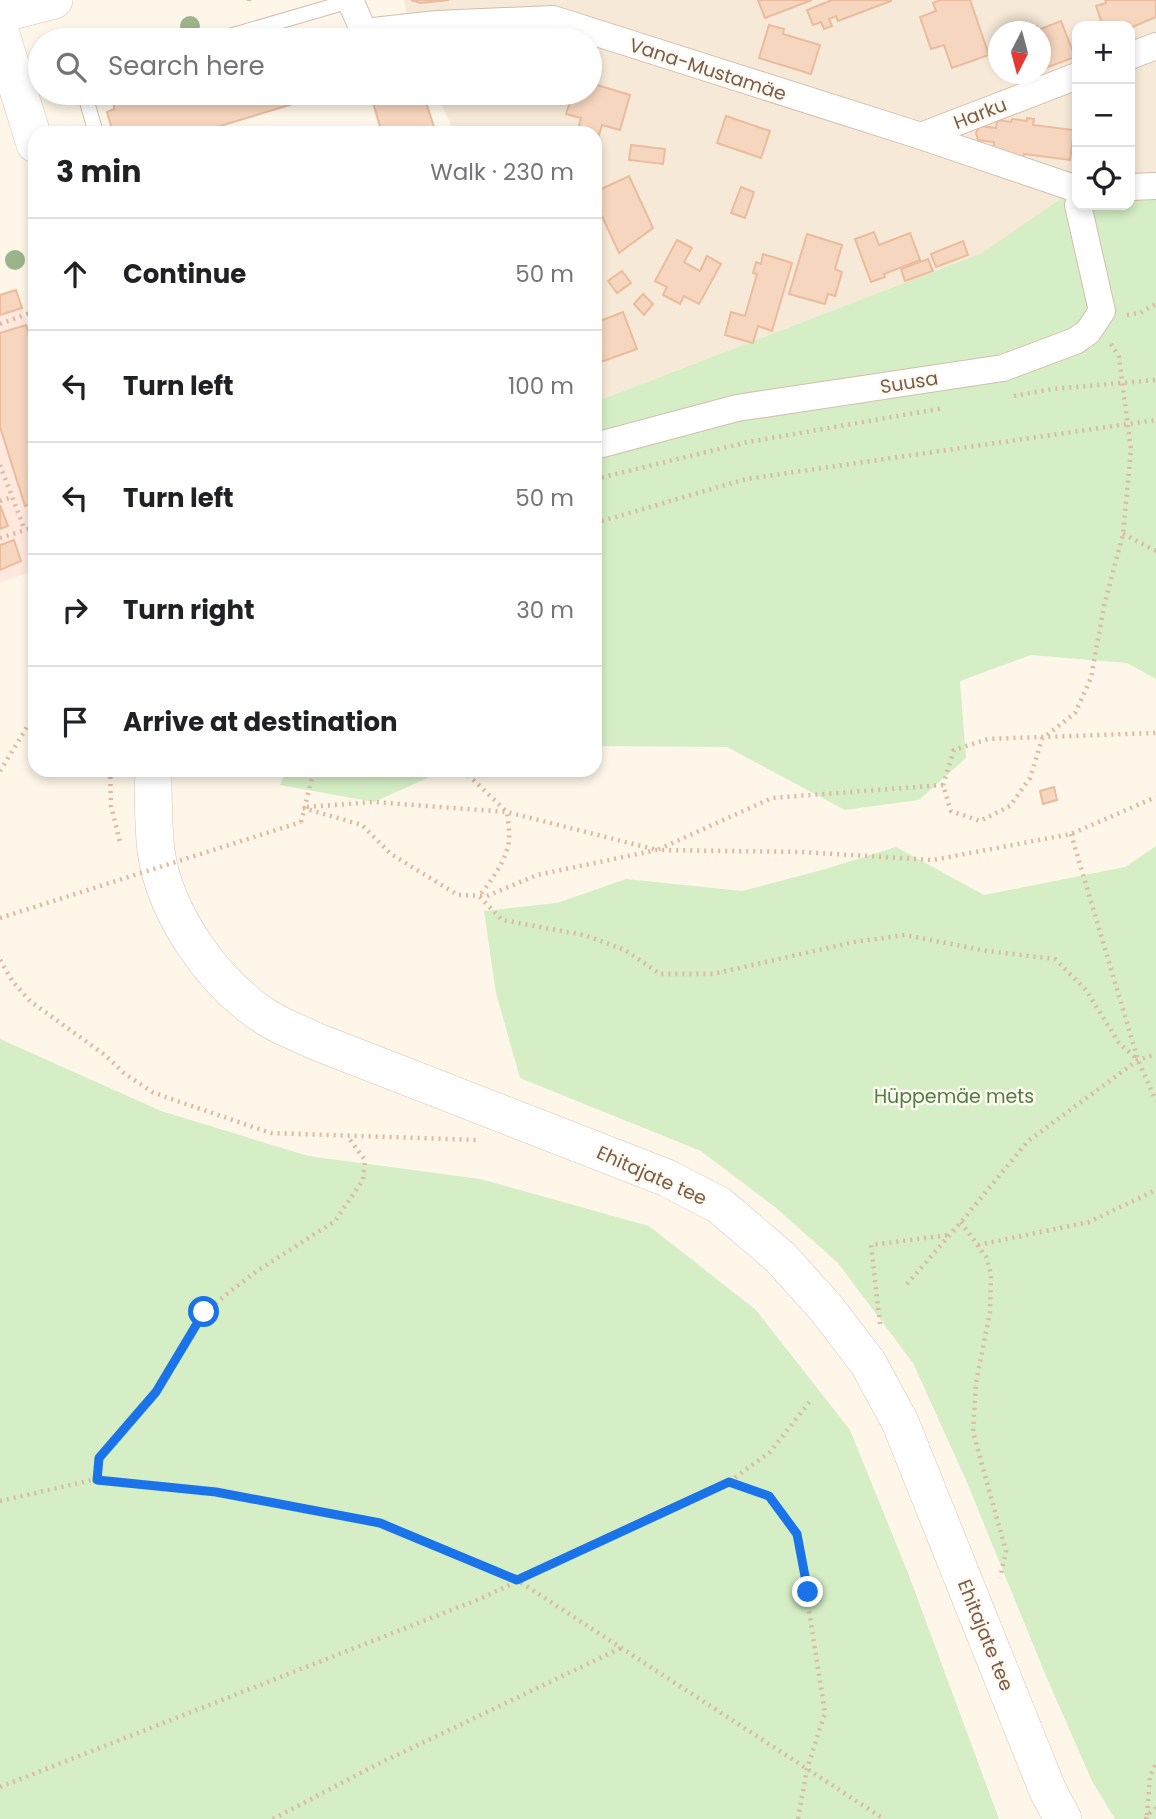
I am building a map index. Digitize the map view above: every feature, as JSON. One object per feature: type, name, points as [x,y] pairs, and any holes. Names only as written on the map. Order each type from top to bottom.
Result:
[{"type":"main road","points":[[0,14],[54,0]]},
{"type":"main road","points":[[3,51],[29,126]]},
{"type":"main road","name":"Ehitajate tee","points":[[153,777],[157,853],[168,894],[185,931],[205,959],[234,991],[266,1017],[315,1041],[667,1178],[719,1205],[780,1257],[826,1308],[869,1363],[900,1422],[1048,1791],[1063,1819]]},
{"type":"street","name":"Vana-Mustamäe","points":[[350,1],[362,28]]},
{"type":"street","name":"Vana-Mustamäe","points":[[400,28],[553,19],[581,28]]},
{"type":"street","name":"Vana-Mustamäe","points":[[602,35],[921,136],[1072,194]]},
{"type":"street","points":[[1135,54],[1156,46]]},
{"type":"street","name":"Harku","points":[[921,136],[1072,78]]},
{"type":"street","points":[[1135,187],[1156,186]]},
{"type":"street","points":[[1080,210],[1101,300],[1102,311],[1097,321]]},
{"type":"street","name":"Suusa","points":[[602,444],[737,408],[1003,368],[1075,341],[1097,321]]},
{"type":"lane","points":[[257,28],[350,1]]},
{"type":"lane","points":[[88,105],[94,126]]},
{"type":"path","points":[[0,324],[28,314]]},
{"type":"path","points":[[1097,321],[1119,357],[1131,450],[1123,534],[1104,606],[1091,678],[1074,713],[1042,738],[1030,778],[1010,806],[980,821],[951,811],[943,785],[954,750],[988,739],[1042,738],[1156,733]]},
{"type":"path","points":[[1013,396],[1052,389],[1156,380]]},
{"type":"path","points":[[602,477],[748,442],[947,408]]},
{"type":"path","points":[[602,521],[746,479],[1156,420]]},
{"type":"path","points":[[0,465],[24,528]]},
{"type":"path","points":[[0,501],[12,497]]},
{"type":"path","points":[[0,538],[28,528]]},
{"type":"path","points":[[1123,534],[1156,551]]},
{"type":"path","points":[[0,771],[28,726]]},
{"type":"path","points":[[110,777],[111,806],[120,843]]},
{"type":"path","points":[[0,918],[301,822],[312,777]]},
{"type":"path","points":[[470,777],[507,812],[509,841],[494,876],[479,896]]},
{"type":"path","points":[[303,807],[374,802],[507,812],[657,850],[772,798],[943,785]]},
{"type":"path","points":[[303,807],[362,825],[391,855],[458,895],[487,896],[537,875],[657,850],[802,852],[933,860],[1072,834],[1156,797]]},
{"type":"path","points":[[1072,834],[1138,1060],[1156,1101]]},
{"type":"path","points":[[126,868],[131,880]]},
{"type":"path","points":[[479,896],[502,920],[584,935],[625,950],[660,974],[713,974],[854,942],[905,935],[987,951],[1055,959],[1086,990],[1119,1044],[1138,1060]]},
{"type":"path","points":[[0,960],[13,982],[30,1001],[152,1092],[271,1133],[481,1140],[457,1132]]},
{"type":"path","points":[[907,1284],[1028,1141],[1138,1060],[1156,1054]]},
{"type":"path","points":[[97,1480],[99,1458],[156,1392],[204,1312],[254,1273],[335,1221],[363,1180],[365,1160],[348,1137]]},
{"type":"path","points":[[978,1245],[1089,1222],[1156,1190]]},
{"type":"path","points":[[961,1222],[986,1257],[991,1274],[990,1312],[976,1383],[974,1432],[1006,1551],[1000,1578]]},
{"type":"path","points":[[880,1325],[871,1245],[949,1235]]},
{"type":"path","points":[[0,1787],[482,1598],[729,1482],[770,1452],[811,1400]]},
{"type":"path","points":[[0,1501],[97,1480],[216,1492],[380,1523],[517,1580],[884,1819]]},
{"type":"path","points":[[729,1482],[769,1496],[797,1534],[825,1713],[807,1769],[798,1819]]},
{"type":"path","points":[[273,1819],[376,1765],[622,1648]]},
{"type":"path","points":[[1147,1817],[1150,1776],[1156,1764]]},
{"type":"path","points":[[1147,1817],[1156,1808]]},
{"type":"shaded area","points":[[404,0],[1156,0],[1156,186],[1135,187],[1135,21],[1072,21],[1072,192],[982,253],[602,399],[602,126],[452,126],[442,105],[602,105],[602,28],[410,28]]},
{"type":"shaded area","points":[[16,288],[28,328],[28,573],[0,583],[0,294]]},
{"type":"green space","points":[[1156,186],[1156,679],[1127,663],[1031,655],[960,681],[966,758],[919,800],[845,810],[727,747],[602,746],[602,399],[982,253],[1072,191],[1072,210],[1135,210],[1135,187]]},
{"type":"green space","points":[[284,777],[429,777],[374,802],[280,785]]},
{"type":"green space","name":"Hüppemäe mets","points":[[1156,846],[1156,1819],[1115,1819],[1092,1781],[966,1480],[913,1363],[838,1263],[775,1207],[701,1151],[520,1078],[496,993],[484,911],[557,903],[626,879],[742,891],[896,847],[984,895],[1125,867]]},
{"type":"green space","points":[[0,1039],[161,1111],[308,1156],[480,1179],[649,1226],[756,1310],[850,1430],[908,1573],[999,1819],[0,1819]]},
{"type":"building","points":[[411,0],[449,0],[420,3]]},
{"type":"building","points":[[758,0],[812,0],[765,18]]},
{"type":"building","points":[[832,0],[891,1],[838,21],[836,16],[829,19],[832,26],[824,29],[821,22],[813,25],[807,10]]},
{"type":"building","points":[[940,0],[970,0],[988,55],[952,68],[944,45],[931,49],[920,17],[936,11],[933,3]]},
{"type":"building","points":[[1105,0],[1156,0],[1156,17],[1135,26],[1135,21],[1101,21],[1096,6],[1106,3]]},
{"type":"building","points":[[1061,21],[1072,49],[1072,58],[1051,66],[1051,25]]},
{"type":"building","points":[[769,25],[784,29],[783,34],[820,45],[811,74],[759,58]]},
{"type":"building","points":[[602,87],[630,95],[620,130],[602,125],[579,126],[581,118],[566,114],[569,105],[602,105]]},
{"type":"building","points":[[114,105],[290,105],[220,126],[111,126],[107,112],[114,109]]},
{"type":"building","points":[[374,105],[427,105],[434,126],[380,126]]},
{"type":"building","points":[[726,116],[770,131],[761,158],[717,143]]},
{"type":"building","points":[[1027,118],[1034,119],[1033,125],[1072,130],[1070,160],[1024,154],[1023,158],[993,150],[994,142],[978,140],[976,133],[980,126],[996,128],[997,120],[1027,121]]},
{"type":"building","points":[[631,145],[665,149],[663,164],[629,160]]},
{"type":"building","points":[[629,176],[653,228],[619,253],[602,216],[602,189]]},
{"type":"building","points":[[741,187],[754,192],[745,218],[731,213]]},
{"type":"building","points":[[874,232],[879,245],[910,233],[920,260],[871,282],[855,239]]},
{"type":"building","points":[[807,234],[842,245],[835,269],[842,272],[835,296],[828,294],[825,304],[789,294]]},
{"type":"building","points":[[677,240],[692,248],[684,262],[700,271],[707,256],[721,264],[699,304],[684,296],[680,304],[663,295],[667,287],[655,281]]},
{"type":"building","points":[[963,241],[968,255],[936,267],[931,254]]},
{"type":"building","points":[[763,254],[792,263],[772,331],[758,326],[753,343],[725,335],[731,312],[745,316],[757,274],[753,273],[756,262],[761,264]]},
{"type":"building","points":[[928,259],[933,271],[905,281],[901,269]]},
{"type":"building","points":[[622,271],[631,283],[617,293],[608,281]]},
{"type":"building","points":[[16,290],[22,308],[0,315],[0,295]]},
{"type":"building","points":[[643,294],[653,304],[644,315],[634,304]]},
{"type":"building","points":[[623,312],[637,349],[602,362],[602,320]]},
{"type":"building","points":[[26,325],[28,331],[28,505],[25,506],[0,427],[0,333]]},
{"type":"building","points":[[0,505],[8,526],[0,529]]},
{"type":"building","points":[[14,540],[21,561],[0,570],[0,545]]},
{"type":"building","points":[[1054,787],[1057,800],[1043,804],[1040,791]]},
{"type":"route","points":[[204,1312],[156,1392],[99,1458],[97,1480],[216,1492],[380,1523],[517,1580],[729,1482],[769,1496],[797,1534],[808,1592]]}]
